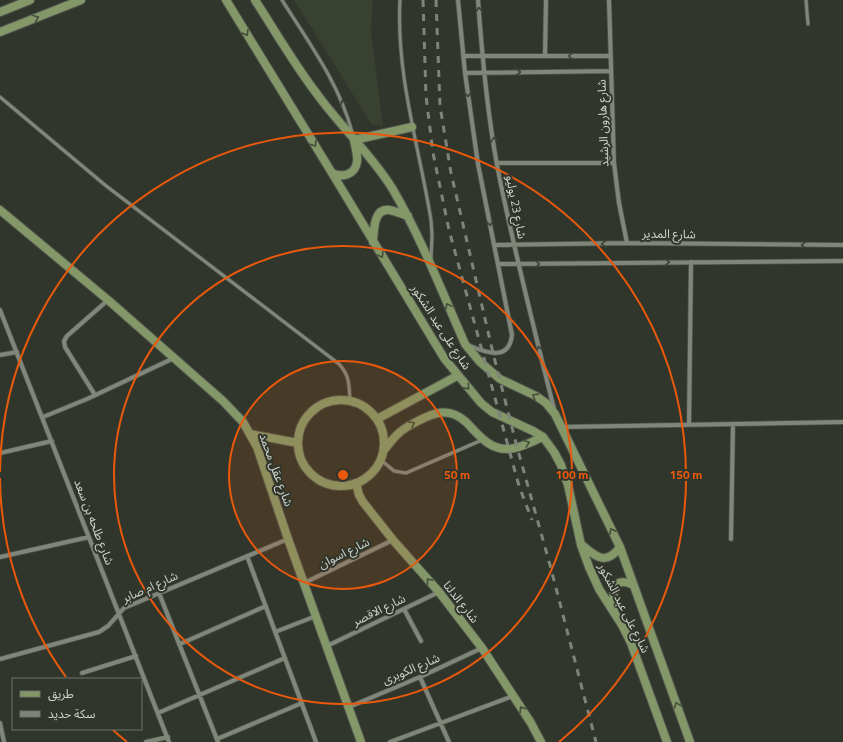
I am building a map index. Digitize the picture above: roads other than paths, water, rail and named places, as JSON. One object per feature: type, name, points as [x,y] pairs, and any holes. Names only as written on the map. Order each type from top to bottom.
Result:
[{"type":"main road","points":[[0,12],[30,0]]},
{"type":"main road","points":[[0,32],[81,0]]},
{"type":"main road","name":"شارع على عبد الشكور","points":[[226,0],[444,358],[457,376],[480,403],[492,412],[543,437],[554,452],[561,464],[568,485],[581,545],[588,567],[631,643],[667,742]]},
{"type":"main road","name":"شارع على عبد الشكور","points":[[255,0],[317,94],[391,187],[408,216],[465,344],[480,362],[500,379],[536,396],[546,403],[555,414],[620,547],[690,742]]},
{"type":"main road","points":[[332,174],[343,176],[353,171],[357,161],[354,140],[412,127]]},
{"type":"main road","name":"شارع عقل محمد","points":[[0,210],[108,300],[174,358],[233,411],[250,434],[256,446],[361,742]]},
{"type":"main road","points":[[373,242],[376,220],[380,213],[388,210],[408,216]]},
{"type":"main road","points":[[377,419],[457,376]]},
{"type":"main road","points":[[339,400],[350,401],[365,408],[377,419],[382,429],[384,450],[381,460],[366,478],[356,483],[344,486],[332,485],[322,481],[312,474],[304,465],[300,455],[298,443],[299,432],[303,422],[318,406],[339,400]]},
{"type":"main road","points":[[384,450],[407,426],[432,414],[444,412],[456,415],[465,421],[483,440],[491,445],[509,449],[543,437]]},
{"type":"main road","points":[[250,434],[298,443]]},
{"type":"main road","name":"شارع الدلتا","points":[[356,483],[359,495],[393,540],[439,592],[482,648],[542,742]]},
{"type":"main road","points":[[581,545],[595,557],[602,558],[609,557],[616,553],[620,547]]},
{"type":"main road","points":[[614,615],[612,593],[615,587],[620,583],[627,582],[633,585]]},
{"type":"street","points":[[458,0],[465,73],[478,164],[512,335],[511,342],[507,348],[501,352],[493,353],[465,344]]},
{"type":"street","name":"شارع 23 يوليو","points":[[478,0],[482,56],[497,163],[518,264],[555,414]]},
{"type":"street","points":[[545,56],[546,0]]},
{"type":"street","name":"شارع هارون الرشيد","points":[[609,0],[614,163],[619,203],[627,243]]},
{"type":"street","points":[[463,56],[610,56]]},
{"type":"street","points":[[465,73],[611,71]]},
{"type":"street","points":[[497,163],[614,163]]},
{"type":"street","name":"شارع المدير","points":[[494,245],[514,246],[627,243],[843,246]]},
{"type":"street","points":[[498,264],[843,261]]},
{"type":"street","points":[[689,425],[691,262]]},
{"type":"street","points":[[95,395],[64,347],[64,341],[67,336],[108,300]]},
{"type":"street","name":"شارع طلحه بن سعد","points":[[0,310],[169,742]]},
{"type":"street","points":[[0,356],[17,352]]},
{"type":"street","points":[[43,417],[95,395],[174,358]]},
{"type":"street","points":[[562,426],[843,422]]},
{"type":"street","points":[[730,539],[733,424]]},
{"type":"street","points":[[0,453],[52,442]]},
{"type":"street","points":[[0,557],[89,536]]},
{"type":"street","name":"شارع ام صابر","points":[[0,658],[99,632],[108,626],[124,608],[288,539]]},
{"type":"street","name":"شارع اسوان","points":[[304,584],[393,540]]},
{"type":"street","points":[[247,556],[316,742]]},
{"type":"street","name":"شارع الاقصر","points":[[327,646],[439,592]]},
{"type":"street","points":[[159,593],[217,740],[302,703]]},
{"type":"street","points":[[180,644],[266,606]]},
{"type":"street","points":[[404,609],[421,641]]},
{"type":"street","points":[[275,632],[316,616]]},
{"type":"street","name":"شارع الكوبرى","points":[[348,707],[420,677],[482,648]]},
{"type":"street","points":[[82,674],[136,656]]},
{"type":"street","points":[[158,712],[285,658]]},
{"type":"street","points":[[420,677],[449,742]]},
{"type":"street","points":[[390,742],[513,696]]},
{"type":"street","points":[[0,723],[4,742]]},
{"type":"street","points":[[146,742],[168,737]]},
{"type":"lane","points":[[282,0],[338,92],[348,116],[354,140]]},
{"type":"lane","points":[[400,0],[403,79],[432,220],[432,250],[430,266]]},
{"type":"lane","points":[[806,0],[808,24]]},
{"type":"lane","points":[[0,97],[105,185],[331,358],[346,372],[350,401]]},
{"type":"lane","points":[[381,460],[394,471],[406,473],[483,440]]},
{"type":"railway","points":[[423,0],[426,96],[433,153],[449,230],[519,486],[532,520]]},
{"type":"railway","points":[[436,0],[440,106],[451,173],[493,353],[596,742]]}]
